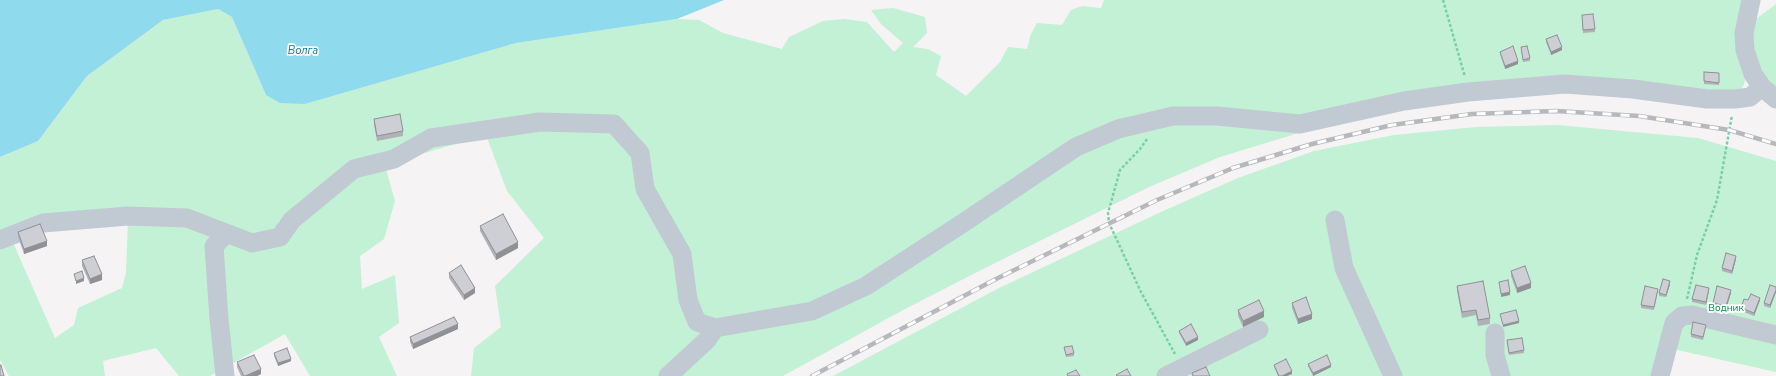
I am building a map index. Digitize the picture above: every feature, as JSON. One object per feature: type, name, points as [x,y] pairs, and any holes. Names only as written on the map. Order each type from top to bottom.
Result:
[{"type":"street","points":[[0,240],[43,223],[128,216],[187,218],[252,243],[280,237],[292,220],[354,169],[394,160],[431,138],[540,122],[614,124],[640,153],[644,189],[682,254],[688,300],[697,322],[715,328],[812,311],[866,286],[1076,147],[1118,129],[1173,116],[1217,116],[1300,124],[1404,101],[1468,92],[1565,84],[1633,89],[1708,99],[1735,99],[1769,93],[1753,74],[1745,50],[1744,33],[1751,0]]},
{"type":"street","points":[[1335,220],[1344,268],[1393,376]]},
{"type":"street","points":[[225,376],[218,319],[214,246],[226,234]]},
{"type":"street","points":[[1660,376],[1674,323],[1682,316],[1692,315],[1776,335]]},
{"type":"street","points":[[668,376],[707,340],[715,328]]},
{"type":"street","points":[[1166,376],[1184,372],[1259,330]]},
{"type":"street","points":[[1495,333],[1495,355],[1501,376]]},
{"type":"path","points":[[1443,0],[1468,92]]},
{"type":"path","points":[[1682,316],[1697,255],[1717,200],[1735,99]]},
{"type":"path","points":[[1149,136],[1140,149],[1120,170],[1108,213],[1109,223],[1141,292],[1184,372]]},
{"type":"green space","points":[[1104,0],[1745,0],[1747,75],[1743,87],[1729,95],[1559,78],[1385,111],[1302,132],[1220,157],[1149,187],[985,268],[905,309],[783,376],[471,376],[474,348],[501,327],[495,286],[544,238],[507,191],[486,135],[385,166],[395,201],[384,239],[360,256],[362,289],[395,275],[399,323],[379,337],[397,376],[310,376],[285,334],[210,376],[179,376],[156,348],[103,361],[105,376],[9,376],[0,360],[0,157],[38,141],[87,76],[163,20],[218,9],[232,17],[266,95],[305,104],[516,43],[677,19],[699,20],[723,33],[782,49],[789,37],[823,21],[844,19],[867,22],[894,52],[903,43],[881,24],[871,10],[893,8],[925,17],[927,33],[913,47],[928,49],[941,56],[936,75],[966,96],[1000,62],[1008,47],[1027,49],[1031,34],[1037,23],[1062,25],[1071,10],[1082,6],[1101,8]],"holes":[[[128,219],[126,273],[122,288],[78,308],[74,325],[55,338],[11,238],[44,225]]]},
{"type":"green space","points":[[1776,4],[1776,90],[1763,75],[1751,49],[1752,22]]},
{"type":"green space","name":"Водник","points":[[1558,125],[1698,138],[1776,161],[1776,372],[1673,349],[1655,376],[1190,376],[1193,367],[1176,367],[1156,376],[833,376],[999,288],[1163,211],[1238,178],[1314,151],[1394,135],[1476,127]]},
{"type":"water","name":"Волга","points":[[0,0],[724,0],[677,19],[516,43],[305,104],[280,103],[266,95],[232,17],[218,9],[163,20],[87,76],[38,141],[0,157]]},
{"type":"building","points":[[1593,14],[1595,29],[1583,30],[1582,15]]},
{"type":"building","points":[[1557,35],[1562,47],[1551,52],[1546,39]]},
{"type":"building","points":[[1513,46],[1518,61],[1505,66],[1500,52]]},
{"type":"building","points":[[1527,46],[1530,58],[1523,60],[1521,47]]},
{"type":"building","points":[[1704,72],[1719,73],[1719,83],[1704,81]]},
{"type":"building","points":[[400,114],[403,131],[377,136],[374,119]]},
{"type":"building","points":[[503,214],[518,242],[496,254],[480,226]]},
{"type":"building","points":[[40,224],[47,241],[24,249],[18,232]]},
{"type":"building","points":[[1726,253],[1736,256],[1732,271],[1722,268]]},
{"type":"building","points":[[94,256],[102,274],[90,279],[82,260]]},
{"type":"building","points":[[461,265],[475,288],[464,295],[449,273]]},
{"type":"building","points":[[1525,266],[1531,283],[1517,288],[1511,271]]},
{"type":"building","points":[[82,271],[84,278],[76,281],[74,274]]},
{"type":"building","points":[[1663,279],[1670,281],[1666,295],[1659,293]]},
{"type":"building","points":[[1508,280],[1510,292],[1501,294],[1499,282]]},
{"type":"building","points":[[1483,281],[1490,318],[1478,320],[1476,310],[1462,312],[1457,286]]},
{"type":"building","points":[[1696,285],[1709,288],[1706,302],[1692,299]]},
{"type":"building","points":[[1770,285],[1776,287],[1776,290],[1770,305],[1764,303]]},
{"type":"building","points":[[1645,286],[1658,289],[1654,307],[1641,305]]},
{"type":"building","points":[[1717,286],[1731,290],[1726,306],[1713,303]]},
{"type":"building","points":[[1751,294],[1760,298],[1754,313],[1741,308],[1744,299],[1748,300]]},
{"type":"building","points":[[1306,297],[1312,314],[1298,319],[1292,303]]},
{"type":"building","points":[[1259,300],[1264,311],[1243,321],[1238,310]]},
{"type":"building","points":[[1516,310],[1519,321],[1503,325],[1500,314]]},
{"type":"building","points":[[454,317],[458,324],[413,344],[410,337]]},
{"type":"building","points":[[1693,322],[1706,325],[1703,337],[1691,334]]},
{"type":"building","points":[[1191,324],[1198,337],[1186,343],[1179,331]]},
{"type":"building","points":[[1522,338],[1524,350],[1509,353],[1507,340]]},
{"type":"building","points":[[1072,346],[1074,353],[1066,355],[1064,347]]},
{"type":"building","points":[[287,348],[291,359],[278,363],[274,353]]},
{"type":"building","points":[[254,355],[261,369],[244,376],[237,362]]},
{"type":"building","points":[[1327,355],[1331,365],[1313,373],[1308,364]]},
{"type":"building","points":[[1286,359],[1292,371],[1279,376],[1274,365]]},
{"type":"building","points":[[1,365],[4,376],[0,376]]},
{"type":"building","points":[[1206,367],[1210,376],[1193,376],[1192,373]]},
{"type":"building","points":[[1127,369],[1131,376],[1116,375]]},
{"type":"building","points":[[1076,370],[1080,376],[1068,376],[1067,374]]},
{"type":"railway","points":[[812,376],[996,279],[1157,200],[1233,168],[1312,144],[1392,125],[1472,114],[1556,111],[1639,116],[1729,130],[1776,144]]}]
